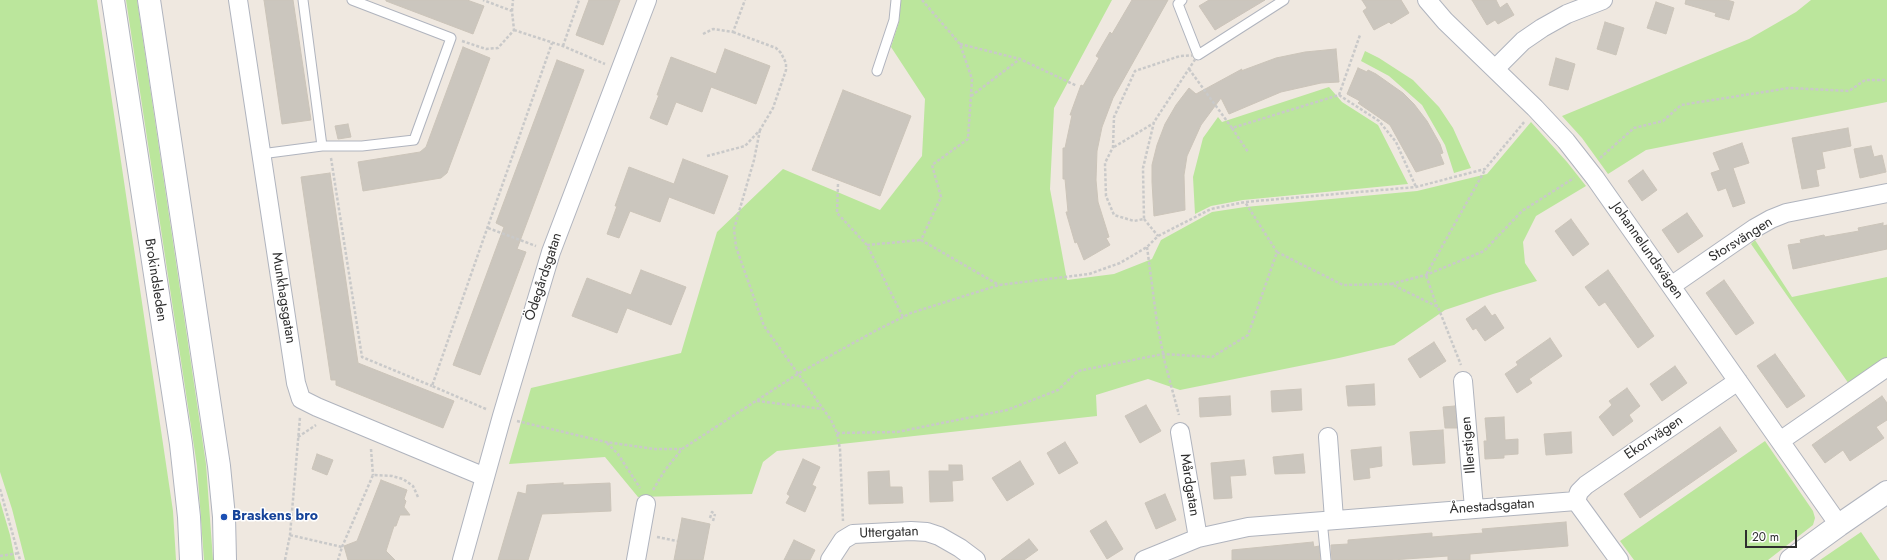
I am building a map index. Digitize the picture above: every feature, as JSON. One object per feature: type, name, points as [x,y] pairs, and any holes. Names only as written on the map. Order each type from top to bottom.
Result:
[{"type":"main road","name":"Brokindsleden","points":[[113,0],[181,444],[189,518],[191,560]]},
{"type":"main road","points":[[149,0],[219,466],[224,517],[225,560]]},
{"type":"main road","points":[[1791,560],[1838,525],[1887,492]]},
{"type":"street","name":"Munkhagsgatan","points":[[238,0],[296,383],[301,399],[484,477]]},
{"type":"street","name":"Ödegårdsgatan","points":[[462,560],[484,477],[551,252],[647,0]]},
{"type":"street","name":"Johannelundsvägen","points":[[1427,0],[1445,21],[1536,108],[1566,141],[1588,169],[1780,440],[1838,525]]},
{"type":"street","points":[[1495,69],[1523,41],[1542,28],[1567,14],[1603,0]]},
{"type":"street","name":"Storsvängen","points":[[1671,286],[1755,228],[1772,219],[1786,214],[1887,193]]},
{"type":"street","points":[[1780,440],[1887,367]]},
{"type":"street","name":"Illerstigen","points":[[1463,381],[1474,508]]},
{"type":"street","name":"Ekorrvägen","points":[[1576,501],[1579,492],[1586,485],[1738,381]]},
{"type":"street","name":"Mårdgatan","points":[[1180,432],[1198,538]]},
{"type":"street","points":[[1328,437],[1328,519]]},
{"type":"street","points":[[1576,501],[1617,559]]},
{"type":"street","name":"Ånestadsgatan","points":[[1144,560],[1169,548],[1198,538],[1248,526],[1576,501]]},
{"type":"street","points":[[636,560],[646,504]]},
{"type":"street","name":"Uttergatan","points":[[830,560],[840,544],[849,536],[876,532],[911,531],[927,532],[939,536],[976,560]]},
{"type":"lane","points":[[303,0],[326,146]]},
{"type":"lane","points":[[261,154],[326,146],[362,146],[414,140],[451,38],[352,0]]},
{"type":"lane","points":[[877,71],[894,20],[896,0]]},
{"type":"lane","points":[[1182,0],[1178,4],[1198,55],[1284,0]]},
{"type":"lane","points":[[1326,560],[1328,519]]},
{"type":"path","points":[[483,0],[512,11]]},
{"type":"path","points":[[451,38],[486,49],[498,48],[514,30],[512,11],[513,0]]},
{"type":"path","points":[[563,46],[579,0]]},
{"type":"path","points":[[733,32],[744,0]]},
{"type":"path","points":[[921,240],[941,198],[932,165],[968,139],[972,79],[960,44],[922,0]]},
{"type":"path","points":[[703,34],[713,29],[733,32],[776,48],[781,53],[786,64],[786,70],[773,108],[760,130],[745,146],[707,156]]},
{"type":"path","points":[[514,30],[563,46],[620,70]]},
{"type":"path","points":[[1339,95],[1360,35]]},
{"type":"path","points":[[432,386],[552,43]]},
{"type":"path","points":[[960,44],[1020,59],[1077,86]]},
{"type":"path","points":[[1158,236],[1144,219],[1143,168],[1154,122],[1198,55]]},
{"type":"path","points":[[1144,219],[1134,220],[1114,215],[1106,196],[1105,163],[1113,147],[1114,117],[1135,71],[1180,56],[1198,55]]},
{"type":"path","points":[[971,97],[1020,59]]},
{"type":"path","points":[[1189,69],[1248,152]]},
{"type":"path","points":[[1245,202],[1277,252],[1343,285],[1391,284],[1426,275],[1484,252],[1522,211],[1588,169],[1634,128],[1663,121],[1681,105],[1789,88],[1849,91],[1864,80],[1887,80]]},
{"type":"path","points":[[1232,128],[1339,95]]},
{"type":"path","points":[[1339,95],[1379,121],[1396,142],[1416,187]]},
{"type":"path","points":[[1463,381],[1462,368],[1426,275],[1485,169],[1536,108]]},
{"type":"path","points":[[1113,147],[1154,122]]},
{"type":"path","points":[[760,130],[754,160],[734,229],[736,247],[764,326],[831,420],[837,433],[840,449],[843,523],[849,536]]},
{"type":"path","points":[[326,146],[362,358],[502,416],[556,431],[606,442],[654,449],[682,449]]},
{"type":"path","points":[[646,504],[665,470],[682,449],[798,373],[904,317],[953,299],[999,285],[1089,274],[1120,263],[1147,247],[1158,236],[1211,209],[1245,202],[1416,187],[1485,169]]},
{"type":"path","points":[[838,184],[837,213],[867,245],[904,317]]},
{"type":"path","points":[[488,228],[551,252]]},
{"type":"path","points":[[867,245],[921,240],[999,285]]},
{"type":"path","points":[[1147,247],[1157,323],[1163,354],[1178,410],[1180,432]]},
{"type":"path","points":[[837,433],[897,432],[1007,410],[1058,390],[1078,371],[1163,354],[1212,357],[1248,335],[1277,252]]},
{"type":"path","points":[[1391,284],[1438,307]]},
{"type":"path","points":[[757,401],[823,409]]},
{"type":"path","points":[[285,560],[290,534],[298,437]]},
{"type":"path","points":[[606,442],[618,454],[630,470],[640,488],[646,504]]},
{"type":"path","points":[[338,560],[342,547],[373,475],[371,447]]},
{"type":"path","points":[[373,475],[392,476],[403,479],[413,486],[418,497]]},
{"type":"path","points":[[0,488],[20,560]]},
{"type":"path","points":[[710,518],[712,512],[715,514],[713,521]]},
{"type":"path","points":[[251,517],[291,516]]},
{"type":"path","points":[[290,534],[342,547]]},
{"type":"path","points":[[0,556],[19,553]]},
{"type":"green space","points":[[0,0],[97,0],[173,511],[176,560],[25,560],[12,509],[0,472]]},
{"type":"green space","points":[[126,0],[137,0],[206,464],[213,560],[204,560],[197,466]]},
{"type":"green space","points":[[901,0],[1112,0],[1054,108],[1050,189],[1067,280],[1114,274],[1152,259],[1161,240],[1212,212],[1245,207],[1417,191],[1487,174],[1531,122],[1567,162],[1586,186],[1536,216],[1523,242],[1525,263],[1537,281],[1445,310],[1394,345],[1339,358],[1180,390],[1148,379],[1096,395],[1097,416],[777,451],[763,462],[752,494],[638,497],[605,457],[509,464],[531,388],[681,353],[717,232],[783,169],[880,210],[922,156],[925,99],[891,47],[899,22]]},
{"type":"green space","points":[[1811,0],[1887,0],[1887,102],[1646,150],[1608,174],[1582,138],[1562,116],[1749,39],[1796,12]]},
{"type":"green space","points":[[1365,51],[1379,58],[1413,80],[1439,107],[1453,128],[1471,168],[1454,173],[1445,145],[1422,105],[1389,76],[1361,61]]},
{"type":"green space","points":[[1329,87],[1342,102],[1378,125],[1408,184],[1243,200],[1211,206],[1195,214],[1193,177],[1203,138],[1218,117],[1222,122]]},
{"type":"green space","points":[[1755,240],[1792,297],[1887,277],[1887,358],[1849,384],[1751,244]]},
{"type":"green space","points":[[1765,441],[1813,511],[1815,518],[1813,525],[1768,560],[1634,560],[1620,541]]},
{"type":"green space","points":[[0,501],[10,535],[15,560],[0,560]]},
{"type":"green space","points":[[1861,532],[1880,560],[1820,560]]},
{"type":"building","points":[[264,0],[293,0],[311,120],[282,124]]},
{"type":"building","points":[[386,0],[467,0],[484,6],[473,34]]},
{"type":"building","points":[[589,0],[620,0],[603,45],[576,35]]},
{"type":"building","points":[[1132,0],[1168,0],[1113,98],[1102,127],[1097,151],[1096,180],[1098,202],[1109,237],[1106,238],[1110,245],[1084,260],[1077,242],[1075,243],[1066,212],[1068,212],[1065,179],[1063,179],[1063,148],[1065,148],[1072,115],[1070,115],[1081,85],[1083,86],[1099,58],[1096,56],[1110,32],[1112,34]]},
{"type":"building","points":[[1209,0],[1265,0],[1215,30],[1199,6]]},
{"type":"building","points":[[1362,0],[1401,0],[1409,13],[1391,24],[1389,22],[1374,30],[1363,11],[1367,8]]},
{"type":"building","points":[[1472,0],[1496,0],[1500,8],[1507,3],[1514,15],[1498,24],[1495,20],[1487,25]]},
{"type":"building","points":[[1686,0],[1727,0],[1734,2],[1729,20],[1715,16],[1716,13],[1685,4]]},
{"type":"building","points":[[1656,2],[1674,8],[1666,34],[1647,28]]},
{"type":"building","points":[[1605,22],[1624,28],[1616,55],[1597,49]]},
{"type":"building","points":[[463,47],[490,58],[447,173],[441,178],[363,191],[358,162],[420,152],[426,147]]},
{"type":"building","points":[[725,49],[770,66],[756,104],[711,87],[702,112],[676,102],[667,125],[650,118],[671,57],[716,74]]},
{"type":"building","points":[[1336,49],[1339,82],[1321,83],[1281,92],[1229,114],[1221,98],[1201,125],[1187,156],[1184,175],[1185,210],[1154,216],[1152,165],[1157,145],[1165,124],[1176,105],[1189,88],[1196,94],[1242,69],[1241,71],[1276,58],[1305,52]]},
{"type":"building","points":[[1556,58],[1575,64],[1568,90],[1549,85]]},
{"type":"building","points":[[557,60],[584,70],[517,249],[526,252],[480,375],[453,365],[504,227],[496,223]]},
{"type":"building","points":[[1358,68],[1367,72],[1368,70],[1376,74],[1403,93],[1414,104],[1427,121],[1440,144],[1443,153],[1440,154],[1444,164],[1416,172],[1390,125],[1358,103],[1360,101],[1347,94]]},
{"type":"building","points":[[843,90],[911,116],[880,196],[812,170]]},
{"type":"building","points":[[348,124],[351,137],[338,139],[335,126]]},
{"type":"building","points":[[1848,128],[1851,146],[1822,152],[1825,168],[1816,170],[1819,186],[1802,189],[1792,138]]},
{"type":"building","points":[[1742,143],[1749,163],[1733,168],[1745,203],[1733,207],[1726,188],[1718,191],[1711,173],[1720,170],[1713,153]]},
{"type":"building","points":[[1871,146],[1874,157],[1882,155],[1886,172],[1860,178],[1854,149]]},
{"type":"building","points":[[683,159],[728,176],[714,214],[669,197],[660,222],[630,211],[619,238],[607,234],[629,167],[674,184]]},
{"type":"building","points":[[1643,170],[1657,190],[1642,201],[1628,181]]},
{"type":"building","points":[[330,173],[358,363],[454,401],[443,428],[336,385],[336,380],[331,380],[301,177]]},
{"type":"building","points":[[1687,213],[1703,236],[1678,253],[1662,230]]},
{"type":"building","points":[[1571,219],[1589,244],[1573,256],[1555,231]]},
{"type":"building","points":[[1883,223],[1883,226],[1887,225],[1887,249],[1793,269],[1788,245],[1801,243],[1800,240],[1824,235],[1825,237],[1859,231],[1858,228]]},
{"type":"building","points":[[641,270],[686,287],[671,325],[627,308],[617,333],[572,316],[587,278],[631,295]]},
{"type":"building","points":[[1608,270],[1654,336],[1638,348],[1605,302],[1599,306],[1585,287]]},
{"type":"building","points":[[1724,280],[1754,323],[1736,335],[1706,293]]},
{"type":"building","points":[[1485,306],[1492,316],[1495,314],[1504,328],[1485,341],[1476,328],[1473,330],[1466,319]]},
{"type":"building","points":[[1550,338],[1562,356],[1529,379],[1532,383],[1517,393],[1505,374],[1518,365],[1516,362]]},
{"type":"building","points":[[1434,342],[1446,361],[1420,378],[1408,359]]},
{"type":"building","points":[[1775,354],[1805,396],[1787,408],[1757,366]]},
{"type":"building","points":[[1675,366],[1687,383],[1662,401],[1650,384]]},
{"type":"building","points":[[1374,384],[1375,405],[1348,406],[1346,386]]},
{"type":"building","points":[[1627,388],[1640,406],[1629,415],[1633,421],[1613,436],[1599,417],[1612,405],[1609,401]]},
{"type":"building","points":[[1301,389],[1302,410],[1272,412],[1271,391]]},
{"type":"building","points":[[1230,396],[1231,415],[1200,417],[1199,398]]},
{"type":"building","points":[[1882,396],[1887,403],[1887,420],[1876,427],[1884,438],[1850,461],[1843,450],[1825,463],[1812,445]]},
{"type":"building","points":[[1146,405],[1161,431],[1140,443],[1125,416]]},
{"type":"building","points":[[1455,406],[1457,428],[1445,428],[1443,407]]},
{"type":"building","points":[[1504,417],[1505,440],[1518,439],[1518,454],[1504,455],[1504,458],[1485,459],[1484,441],[1487,441],[1485,418]]},
{"type":"building","points":[[1720,427],[1737,451],[1640,518],[1624,494]]},
{"type":"building","points":[[1443,430],[1445,463],[1413,465],[1410,432]]},
{"type":"building","points":[[1571,432],[1572,453],[1546,455],[1544,434]]},
{"type":"building","points":[[1065,442],[1078,463],[1059,474],[1047,453]]},
{"type":"building","points":[[1381,447],[1382,466],[1369,468],[1370,478],[1354,480],[1351,450]]},
{"type":"building","points":[[317,454],[333,460],[327,475],[312,469]]},
{"type":"building","points":[[1303,454],[1305,473],[1275,474],[1273,457]]},
{"type":"building","points":[[803,459],[820,467],[812,485],[816,487],[805,512],[786,503],[790,496],[787,494]]},
{"type":"building","points":[[1244,460],[1246,475],[1230,476],[1232,498],[1214,499],[1211,463]]},
{"type":"building","points":[[1020,461],[1034,484],[1007,501],[992,478]]},
{"type":"building","points":[[949,465],[962,465],[963,480],[952,481],[953,501],[930,502],[929,471],[949,471]]},
{"type":"building","points":[[889,471],[890,487],[902,487],[903,503],[869,504],[868,472]]},
{"type":"building","points":[[381,480],[407,490],[404,499],[406,501],[404,507],[410,515],[400,515],[396,526],[394,526],[386,551],[395,560],[348,560],[344,546],[357,541]]},
{"type":"building","points":[[563,483],[563,485],[610,483],[611,511],[542,514],[528,560],[498,560],[518,492],[526,494],[527,485]]},
{"type":"building","points":[[1165,494],[1176,520],[1156,529],[1145,503]]},
{"type":"building","points":[[682,518],[710,524],[703,560],[674,560]]},
{"type":"building","points":[[1106,521],[1123,549],[1107,559],[1090,531]]},
{"type":"building","points":[[1566,522],[1568,546],[1470,554],[1470,560],[1448,560],[1448,556],[1392,560],[1332,560],[1331,545],[1348,544],[1348,540],[1432,533],[1432,537],[1483,533],[1482,529]]},
{"type":"building","points":[[1029,539],[1038,550],[1024,560],[1001,560]]},
{"type":"building","points":[[794,540],[815,550],[810,560],[784,560]]},
{"type":"building","points":[[1313,542],[1314,547],[1319,546],[1320,560],[1232,560],[1232,550]]},
{"type":"place","name":"Braskens bro","points":[[224,517]]}]
